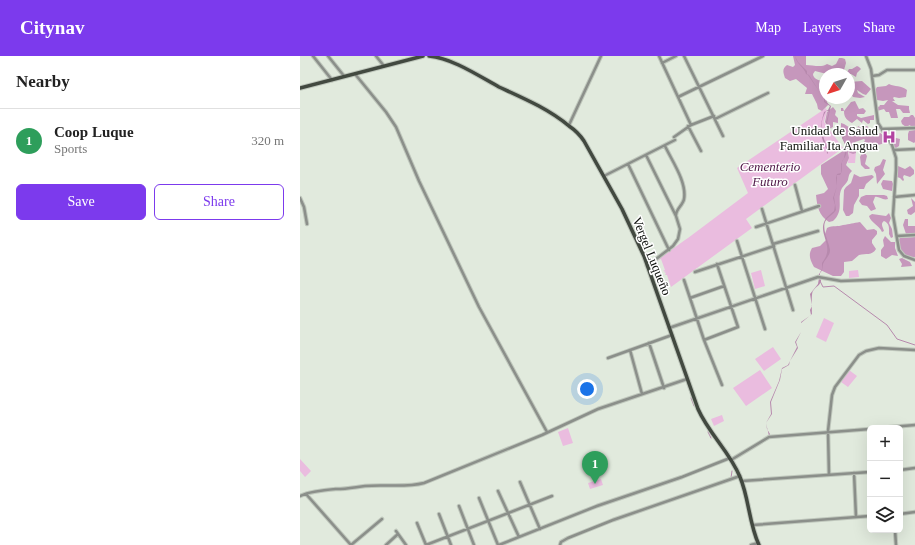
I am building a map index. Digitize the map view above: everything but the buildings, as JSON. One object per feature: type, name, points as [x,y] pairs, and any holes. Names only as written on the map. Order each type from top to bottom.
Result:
[{"type":"main road","points":[[300,88],[423,56]]},
{"type":"main road","name":"Vergel Luqueño","points":[[429,56],[453,63],[534,104],[568,125],[576,131],[584,141],[634,234],[672,335],[685,380],[700,415],[740,476],[759,544]]},
{"type":"street","points":[[313,56],[332,80]]},
{"type":"street","points":[[328,56],[344,76]]},
{"type":"street","points":[[376,56],[384,66]]},
{"type":"street","points":[[568,125],[601,56]]},
{"type":"street","points":[[659,56],[702,151]]},
{"type":"street","points":[[662,63],[676,56]]},
{"type":"street","points":[[684,56],[723,136]]},
{"type":"street","points":[[678,96],[763,56]]},
{"type":"street","points":[[866,56],[871,69],[878,123],[894,150],[896,166],[893,215],[900,250],[902,255],[906,258],[915,260]]},
{"type":"street","points":[[872,76],[879,75],[883,71],[887,70],[915,70]]},
{"type":"street","points":[[355,73],[396,127],[419,181],[479,307],[547,432]]},
{"type":"street","points":[[674,137],[690,126],[715,118],[768,93]]},
{"type":"street","points":[[881,129],[915,128]]},
{"type":"street","points":[[603,177],[675,140]]},
{"type":"street","points":[[665,146],[684,185],[683,202],[677,210],[676,216]]},
{"type":"street","points":[[894,150],[915,149]]},
{"type":"street","points":[[646,155],[676,216],[680,232],[676,242],[669,250],[647,266]]},
{"type":"street","points":[[628,164],[669,250]]},
{"type":"street","points":[[795,185],[802,212]]},
{"type":"street","points":[[894,196],[915,195]]},
{"type":"street","points":[[300,198],[304,207],[307,224]]},
{"type":"street","points":[[756,227],[819,206]]},
{"type":"street","points":[[762,209],[793,310]]},
{"type":"street","points":[[695,272],[818,231]]},
{"type":"street","points":[[897,236],[915,235]]},
{"type":"street","points":[[736,241],[765,329]]},
{"type":"street","points":[[704,340],[738,327],[716,264]]},
{"type":"street","points":[[669,328],[818,277],[841,281],[915,278]]},
{"type":"street","points":[[684,280],[704,340],[722,385]]},
{"type":"street","points":[[690,298],[724,286]]},
{"type":"street","points":[[608,358],[672,335]]},
{"type":"street","points":[[649,343],[664,388]]},
{"type":"street","points":[[829,475],[828,431],[833,390],[858,355],[869,349],[879,348],[915,350]]},
{"type":"street","points":[[630,350],[642,394]]},
{"type":"street","points":[[300,496],[330,489],[424,484],[547,432],[598,408],[685,380]]},
{"type":"street","points":[[903,427],[915,426]]},
{"type":"street","points":[[479,498],[498,545],[621,497],[730,459],[769,437],[828,431],[867,429]]},
{"type":"street","points":[[903,470],[915,468]]},
{"type":"street","points":[[742,481],[867,472]]},
{"type":"street","points":[[854,473],[856,518]]},
{"type":"street","points":[[560,545],[561,542],[568,538],[613,520],[740,476]]},
{"type":"street","points":[[520,482],[540,529]]},
{"type":"street","points":[[498,491],[519,537]]},
{"type":"street","points":[[306,494],[351,545],[382,519]]},
{"type":"street","points":[[417,523],[426,545],[552,496]]},
{"type":"street","points":[[458,506],[474,545]]},
{"type":"street","points":[[903,514],[915,512]]},
{"type":"street","points":[[439,514],[451,545]]},
{"type":"street","points":[[753,525],[867,516]]},
{"type":"street","points":[[396,531],[406,545]]},
{"type":"street","points":[[895,533],[896,545]]},
{"type":"street","points":[[386,545],[398,534]]},
{"type":"street","points":[[511,540],[514,545]]},
{"type":"street","points":[[751,545],[759,544]]},
{"type":"green space","name":"Cementerio Futuro","points":[[826,108],[827,111],[824,122],[843,148],[746,219],[752,228],[671,287],[667,275],[665,275],[666,273],[664,273],[666,272],[663,271],[665,270],[661,259],[657,261],[660,270],[658,271],[659,273],[657,272],[653,263],[748,193],[737,168]]},
{"type":"green space","points":[[849,151],[856,152],[855,163],[848,163]]},
{"type":"green space","points":[[761,270],[765,286],[755,289],[751,273]]},
{"type":"green space","points":[[858,270],[859,277],[849,278],[849,271]]},
{"type":"green space","points":[[824,318],[834,323],[826,342],[816,337]]},
{"type":"green space","points":[[773,347],[781,359],[764,371],[755,359]]},
{"type":"green space","points":[[760,370],[772,388],[746,406],[733,388]]},
{"type":"green space","points":[[849,370],[857,376],[848,387],[841,382]]},
{"type":"green space","points":[[722,415],[724,421],[714,426],[711,419]]},
{"type":"green space","points":[[568,428],[573,443],[563,446],[558,432]]},
{"type":"green space","points":[[300,459],[311,471],[305,477],[300,471]]},
{"type":"green space","points":[[601,479],[603,485],[590,489],[588,483]]},
{"type":"shaded area","points":[[793,56],[806,56],[806,65],[817,66],[827,64],[832,66],[836,64],[839,58],[845,59],[845,68],[819,68],[819,72],[815,71],[813,74],[815,78],[819,80],[819,104],[828,105],[822,111],[818,109],[812,94],[805,94],[807,88],[796,79],[790,81],[785,78],[783,72],[784,68],[787,65],[793,67],[795,65]]},
{"type":"shaded area","points":[[795,56],[798,62],[807,71],[807,74],[809,75],[819,91],[808,75],[806,74],[797,62]]},
{"type":"shaded area","points":[[857,66],[861,69],[857,73],[856,77],[855,68],[854,68]]},
{"type":"shaded area","points":[[862,81],[871,89],[866,95],[857,90],[858,93],[865,97],[855,97],[855,82]]},
{"type":"shaded area","points":[[889,84],[902,87],[907,90],[906,97],[894,97],[893,98],[895,101],[892,101],[898,105],[909,106],[910,113],[903,113],[900,109],[896,109],[898,118],[891,118],[889,112],[886,112],[884,109],[877,111],[877,106],[879,107],[880,105],[884,105],[888,100],[877,100],[874,92],[877,87],[886,86]]},
{"type":"shaded area","points":[[855,101],[859,109],[863,108],[866,111],[864,114],[857,114],[857,116],[861,118],[874,115],[874,120],[870,120],[870,123],[868,124],[863,120],[862,123],[857,119],[852,123],[846,118],[844,111],[849,104],[855,104]]},
{"type":"shaded area","points":[[827,104],[831,106],[827,123],[832,129],[826,123],[829,111],[826,111],[830,106]]},
{"type":"shaded area","points":[[833,107],[836,111],[835,115],[838,118],[838,123],[833,122],[833,127],[829,129],[825,122],[827,112]]},
{"type":"shaded area","points":[[826,111],[821,128],[824,112]]},
{"type":"shaded area","points":[[911,115],[915,118],[915,127],[911,127],[910,125],[906,127],[901,121],[904,117],[909,117]]},
{"type":"shaded area","points":[[841,123],[855,131],[858,126],[861,128],[867,126],[872,131],[876,126],[879,130],[876,132],[878,135],[880,133],[882,134],[885,138],[885,143],[878,145],[877,147],[874,146],[872,149],[869,147],[865,150],[862,147],[865,140],[864,139],[855,142],[854,149],[856,150],[856,153],[853,154],[848,152],[849,158],[846,165],[852,171],[849,175],[848,181],[840,192],[839,213],[833,221],[829,222],[823,217],[819,210],[816,195],[824,193],[828,189],[821,174],[821,165],[846,149],[848,151],[841,135]]},
{"type":"shaded area","points":[[821,128],[827,147],[827,154],[826,149]]},
{"type":"shaded area","points":[[832,129],[841,130],[846,134],[843,139],[847,148],[844,158],[846,146],[842,138],[844,134],[841,131]]},
{"type":"shaded area","points":[[915,130],[914,143],[908,140],[908,134],[909,131]]},
{"type":"shaded area","points":[[891,137],[894,139],[900,139],[899,146],[896,148],[889,140]]},
{"type":"shaded area","points":[[862,153],[865,153],[867,156],[865,164],[870,168],[869,169],[865,169],[861,165],[860,157]]},
{"type":"shaded area","points":[[883,159],[886,160],[883,170],[885,174],[877,184],[874,170],[875,167],[880,165]]},
{"type":"shaded area","points":[[898,166],[905,169],[910,166],[914,170],[914,174],[910,177],[904,175],[903,181],[897,177],[898,171],[896,167]]},
{"type":"shaded area","points":[[841,173],[840,175],[837,175],[837,186],[836,178],[837,174]]},
{"type":"shaded area","points":[[854,174],[860,177],[872,175],[874,177],[866,184],[864,189],[859,189],[859,196],[854,205],[853,213],[846,216],[843,210],[844,190],[851,183]]},
{"type":"shaded area","points":[[883,180],[892,181],[892,191],[883,189],[881,184]]},
{"type":"shaded area","points":[[837,186],[834,197],[836,210],[826,220],[824,225],[830,252],[823,264],[822,270],[820,275],[818,276],[822,269],[822,263],[826,257],[827,251],[823,225],[828,216],[834,211],[835,205],[833,198]]},
{"type":"shaded area","points":[[866,195],[884,195],[887,196],[888,199],[875,197],[873,202],[876,209],[871,211],[867,206],[862,205],[859,201],[861,197]]},
{"type":"shaded area","points":[[911,198],[915,202],[915,212],[911,215],[908,214],[907,210],[913,206]]},
{"type":"shaded area","points":[[889,213],[891,218],[889,223],[892,229],[893,237],[891,238],[887,223],[884,221],[882,223],[884,231],[882,232],[869,216],[872,214],[886,216]]},
{"type":"shaded area","points":[[905,219],[908,219],[908,226],[915,226],[915,233],[906,234],[903,225]]},
{"type":"shaded area","points":[[860,222],[867,230],[874,229],[877,231],[877,234],[872,240],[872,243],[876,249],[874,251],[859,255],[852,261],[844,262],[844,272],[841,276],[833,276],[814,267],[811,262],[810,253],[812,248],[820,246],[826,240],[825,234],[827,228]]},
{"type":"shaded area","points":[[885,236],[891,242],[895,242],[895,248],[898,256],[892,255],[886,259],[881,256]]},
{"type":"shaded area","points":[[915,237],[915,257],[906,257],[900,251],[898,240],[900,238]]},
{"type":"shaded area","points":[[902,258],[910,262],[912,266],[901,267],[902,264],[899,259]]},
{"type":"shaded area","points":[[819,278],[821,278],[820,284],[814,289],[818,284]]},
{"type":"shaded area","points":[[814,289],[812,292],[812,305],[810,294]]},
{"type":"shaded area","points":[[812,306],[812,314],[811,315],[810,310]]},
{"type":"shaded area","points":[[801,332],[796,342],[798,348],[790,361],[797,347],[795,342]]},
{"type":"shaded area","points":[[790,361],[789,365],[782,369],[780,380],[771,402],[772,414],[766,423],[771,414],[770,402],[779,381],[782,368],[788,365]]},
{"type":"waterway","points":[[820,281],[823,287],[834,286],[887,325],[897,339],[915,345]]},
{"type":"waterway","points":[[691,398],[694,406]]},
{"type":"waterway","points":[[708,432],[711,438]]},
{"type":"waterway","points":[[731,478],[732,471]]},
{"type":"place","name":"Unidad de Salud Familiar Ita Angua","points":[[889,137]]},
{"type":"place","name":"Coop Luque","points":[[595,484]]}]
